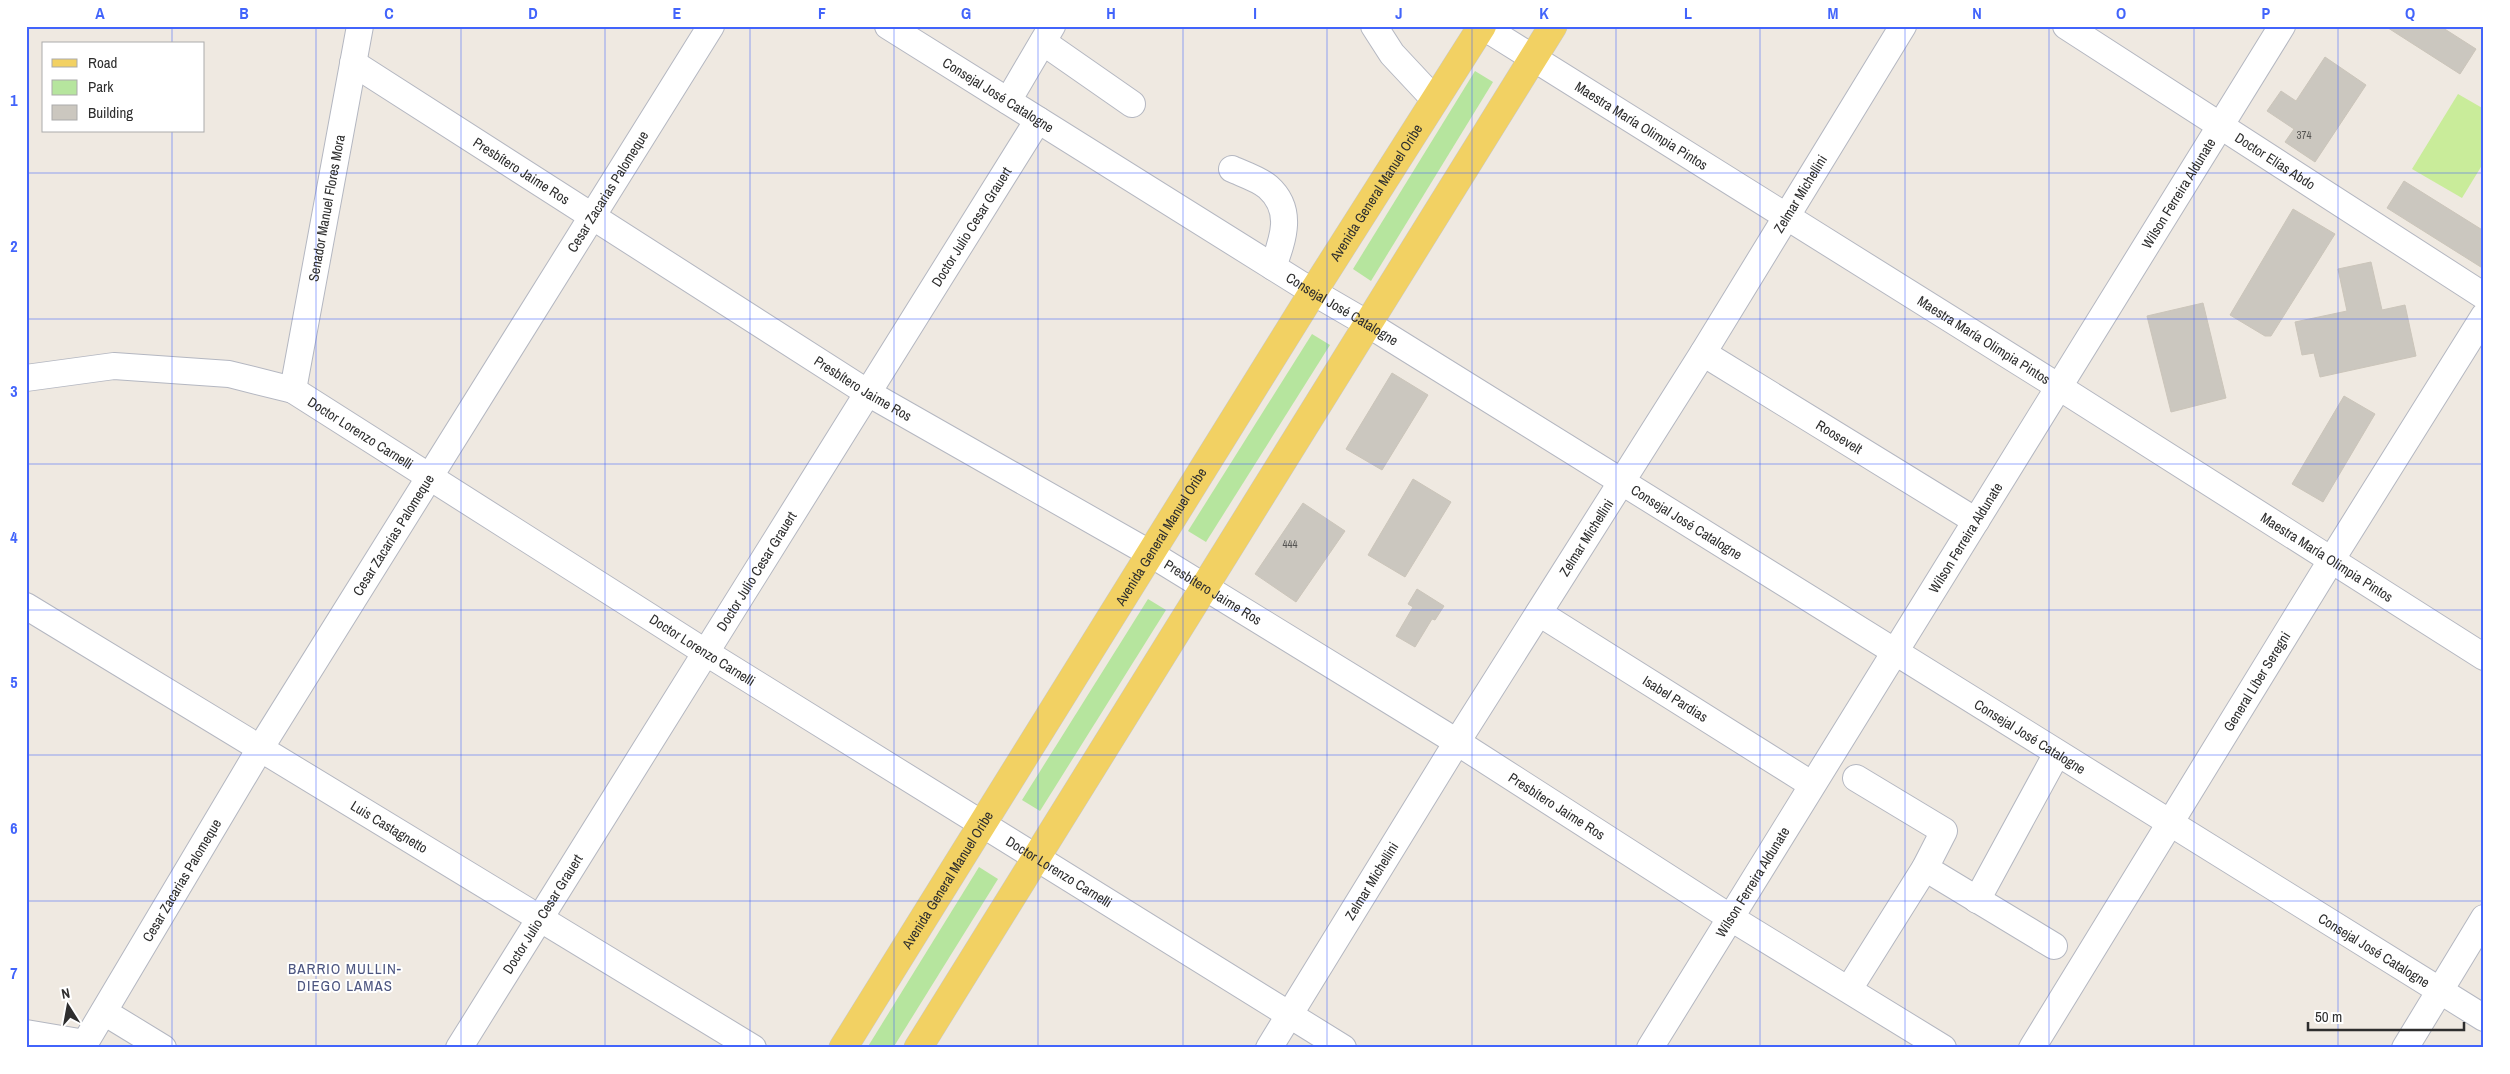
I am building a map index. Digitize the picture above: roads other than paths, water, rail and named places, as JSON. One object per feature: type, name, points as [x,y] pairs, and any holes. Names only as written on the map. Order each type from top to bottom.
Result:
[{"type":"main road","name":"Avenida General Manuel Oribe","points":[[843,1048],[1313,292],[1482,26]]},
{"type":"main road","points":[[918,1048],[1205,589],[1553,26]]},
{"type":"street","name":"Senador Manuel Flores Mora","points":[[293,390],[360,26]]},
{"type":"street","name":"Cesar Zacarias Palomeque","points":[[84,1045],[261,747],[711,26]]},
{"type":"street","name":"Consejal José Catalogne","points":[[888,26],[1313,292],[1368,324],[1895,652],[2056,755],[2171,823],[2484,1018]]},
{"type":"street","points":[[1374,26],[1392,54],[1435,100]]},
{"type":"street","name":"Maestra María Olimpia Pintos","points":[[1482,26],[2059,387],[2484,657]]},
{"type":"street","name":"Zelmar Michellini","points":[[1269,1048],[1457,742],[1702,353],[1903,26]]},
{"type":"street","name":"Doctor Elías Abdo","points":[[2066,26],[2484,296]]},
{"type":"street","name":"Wilson Ferreira Aldunate","points":[[1650,1048],[2282,26]]},
{"type":"street","points":[[1008,101],[1048,34],[1132,104]]},
{"type":"street","name":"Presbítero Jaime Ros","points":[[353,63],[868,394],[1151,554],[1205,589],[1457,742],[1731,918],[1943,1048]]},
{"type":"street","name":"Doctor Julio Cesar Grauert","points":[[458,1048],[1038,120]]},
{"type":"street","points":[[1232,169],[1267,186],[1282,205],[1285,232],[1273,267]]},
{"type":"street","name":"General Líber Seregni","points":[[2032,1048],[2332,559],[2484,316]]},
{"type":"street","name":"Roosevelt","points":[[1702,353],[1976,521]]},
{"type":"street","name":"Doctor Lorenzo Carnelli","points":[[26,378],[114,366],[229,374],[293,390],[705,652],[1342,1048]]},
{"type":"street","name":"Luis Castagnetto","points":[[26,606],[261,747],[753,1048]]},
{"type":"street","name":"Isabel Pardias","points":[[1540,613],[1812,784]]},
{"type":"street","points":[[1976,900],[2056,755]]},
{"type":"street","points":[[1849,989],[1926,868],[1944,831],[1856,778]]},
{"type":"street","points":[[1926,868],[2054,946]]},
{"type":"street","points":[[2405,1048],[2484,918]]},
{"type":"street","points":[[104,1012],[163,1048]]},
{"type":"street","points":[[26,1033],[84,1045]]},
{"type":"district","name":"BARRIO MULLIN- DIEGO LAMAS","points":[[345,978]]}]
